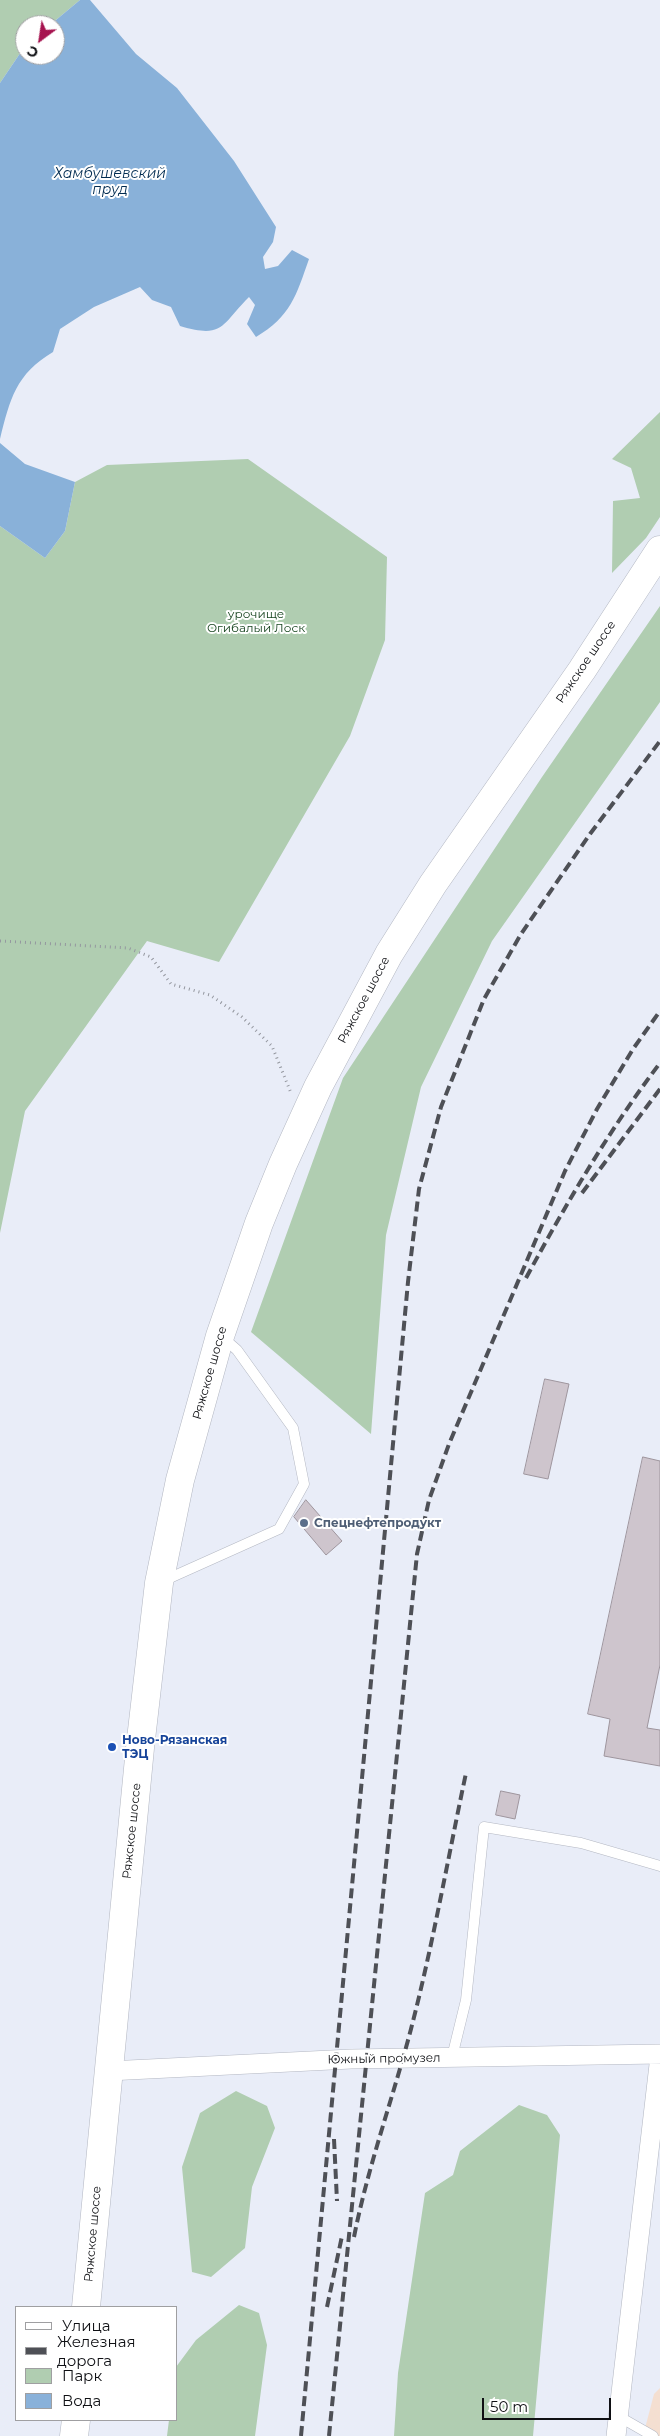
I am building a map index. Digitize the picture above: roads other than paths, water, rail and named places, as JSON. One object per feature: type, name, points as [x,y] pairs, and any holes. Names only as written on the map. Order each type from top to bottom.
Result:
[{"type":"main road","name":"Ряжское шоссе","points":[[86,2306],[140,1748],[159,1583],[180,1480],[220,1336],[259,1223],[302,1122],[327,1070],[394,946],[433,884],[582,670],[660,550]]},
{"type":"main road","points":[[74,2436],[76,2421]]},
{"type":"street","name":"Южный промузел","points":[[108,2071],[351,2059],[660,2055],[655,2139],[616,2436]]},
{"type":"lane","points":[[159,1583],[279,1530],[304,1484],[293,1428],[237,1350],[220,1336]]},
{"type":"lane","points":[[452,2057],[466,2000],[484,1827],[581,1843],[660,1866]]},
{"type":"lane","points":[[618,2416],[653,2436]]},
{"type":"water","name":"Хамбушевский пруд","points":[[80,0],[90,0],[136,54],[177,88],[234,161],[276,227],[273,242],[263,257],[265,269],[278,266],[292,250],[309,259],[296,294],[285,313],[256,337],[247,324],[255,305],[249,297],[220,327],[205,331],[180,326],[171,307],[152,300],[140,287],[94,307],[60,329],[53,352],[31,369],[23,379],[11,400],[0,439],[0,83],[15,61],[15,65],[65,65],[65,15],[62,15]]},
{"type":"water","points":[[0,443],[25,464],[75,482],[65,531],[45,558],[0,526]]},
{"type":"railway","points":[[301,2436],[408,1282],[419,1189],[441,1107],[484,999],[521,934],[590,834],[660,741]]},
{"type":"railway","points":[[329,2436],[417,1554],[429,1500],[449,1444],[565,1171],[597,1109],[633,1049],[660,1011]]},
{"type":"railway","points":[[526,1278],[589,1168],[623,1114],[660,1063]]},
{"type":"railway","points":[[582,1193],[660,1089]]},
{"type":"railway","points":[[354,2237],[373,2158],[404,2055],[419,1997],[466,1773]]},
{"type":"railway","points":[[334,2139],[337,2201]]},
{"type":"railway","points":[[327,2307],[342,2236]]},
{"type":"place","name":"Спецнефтепродукт","points":[[304,1523]]},
{"type":"place","name":"Ново-Рязанская ТЭЦ","points":[[112,1747]]},
{"type":"park label","name":"урочище Огибалый Лоск","points":[[256,621]]}]
